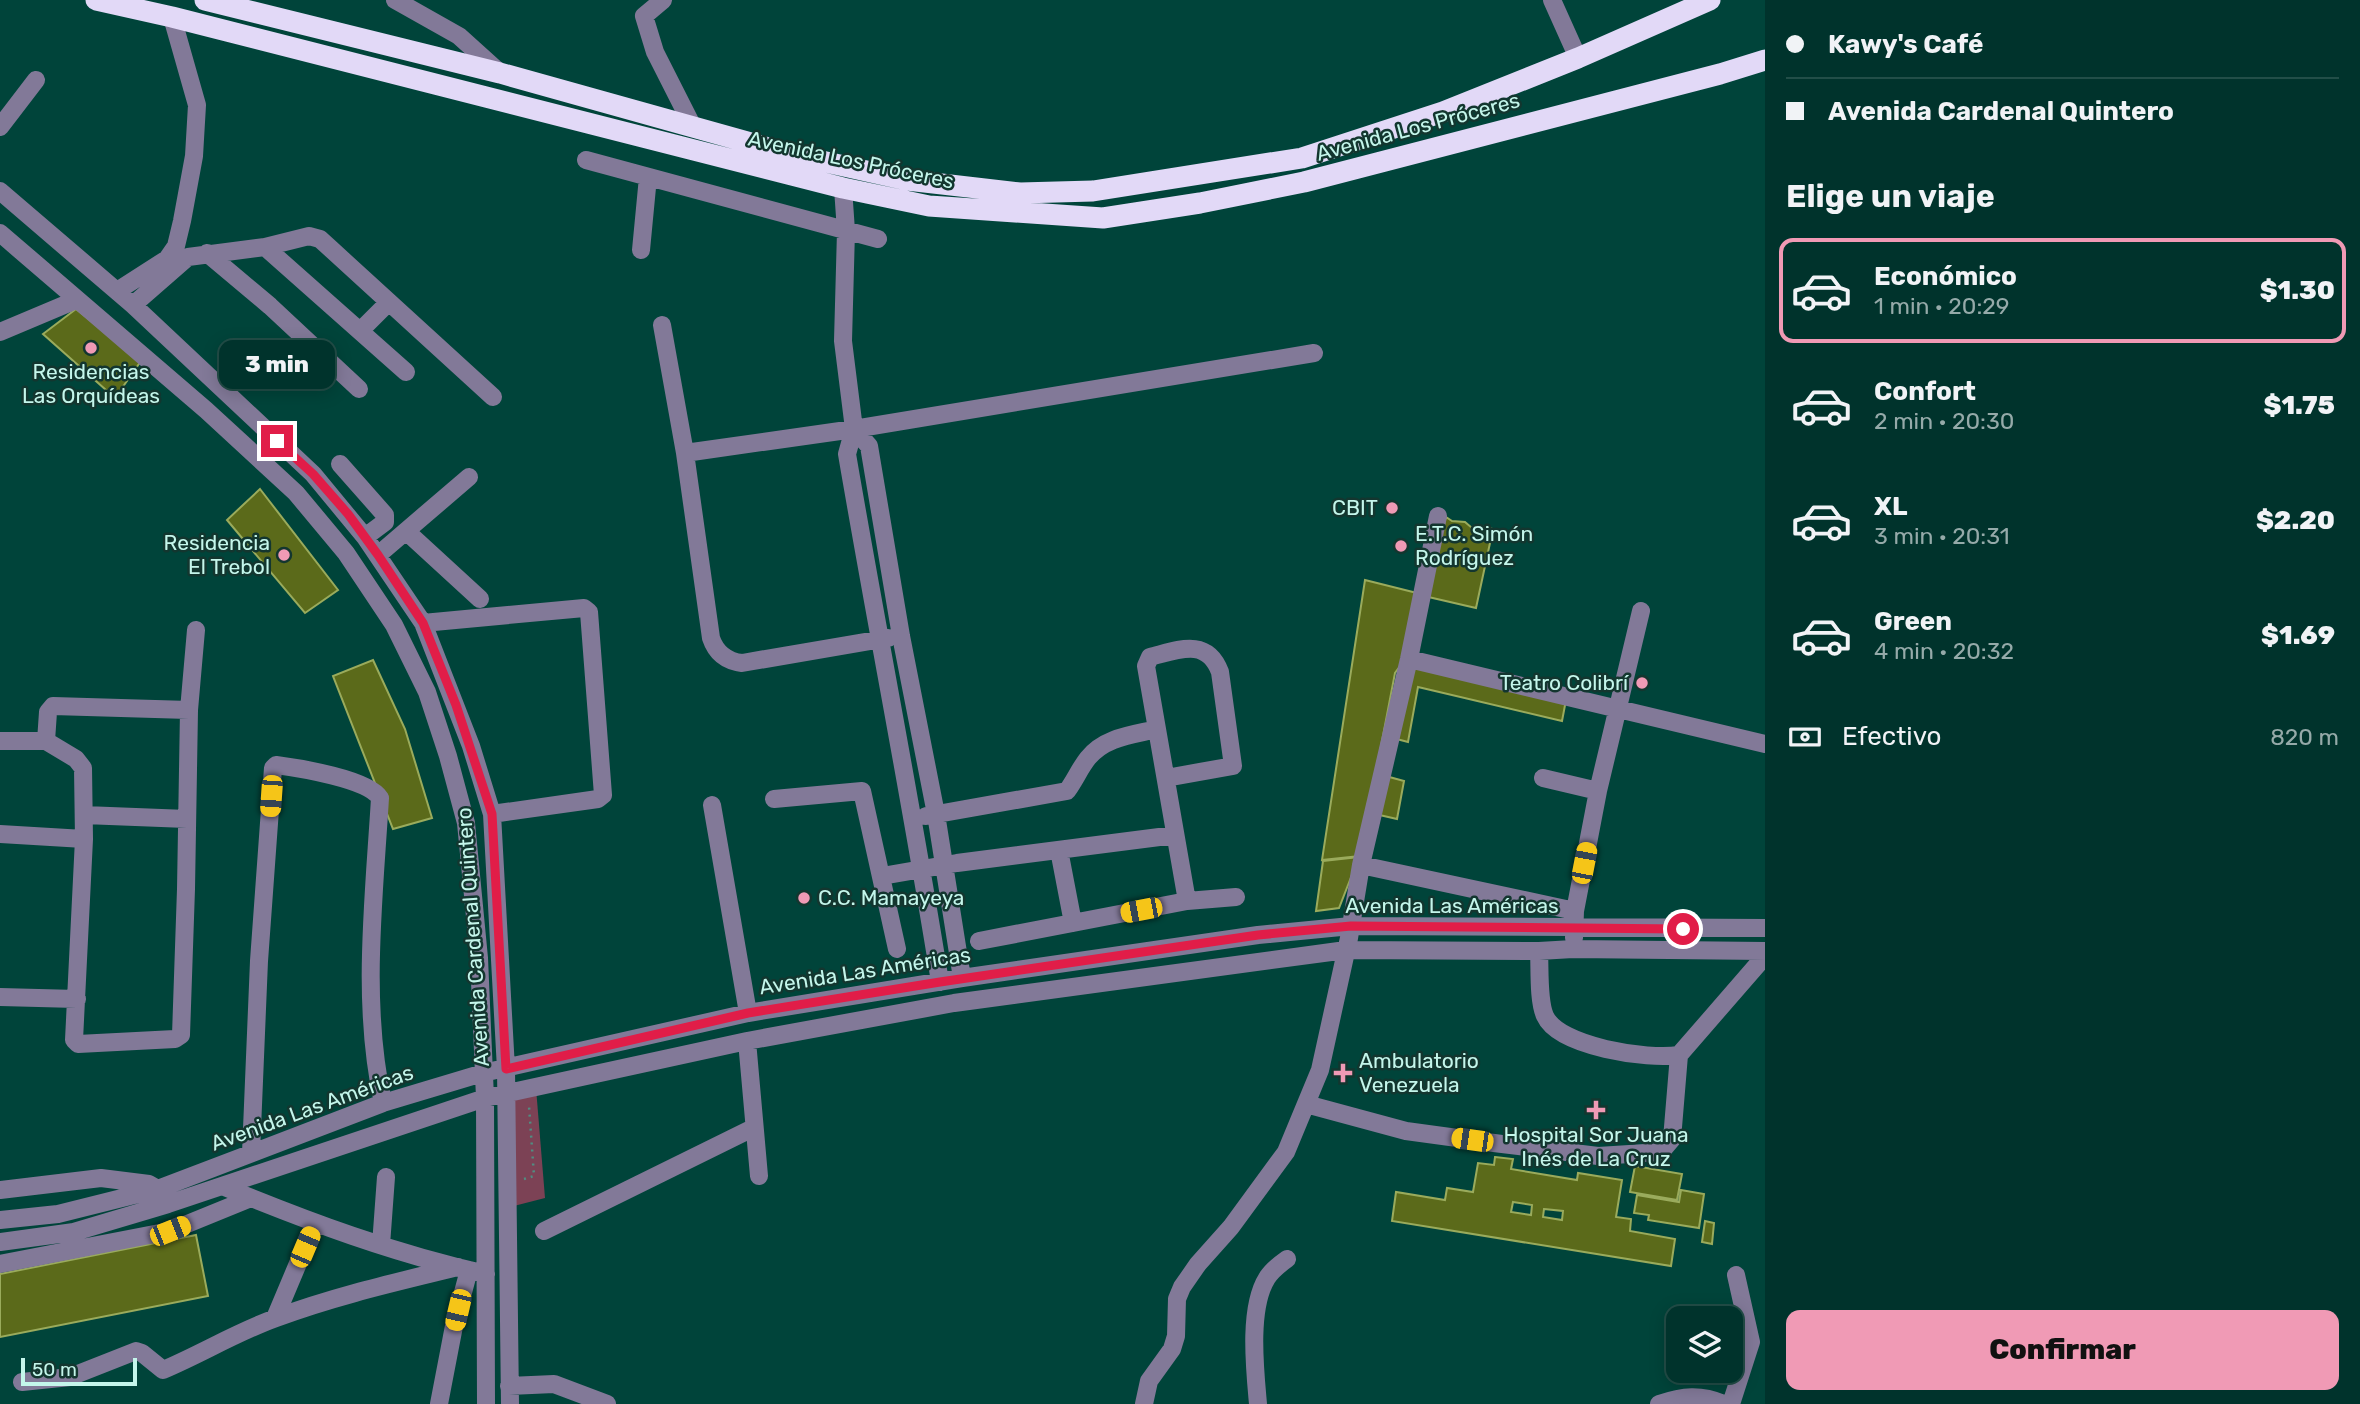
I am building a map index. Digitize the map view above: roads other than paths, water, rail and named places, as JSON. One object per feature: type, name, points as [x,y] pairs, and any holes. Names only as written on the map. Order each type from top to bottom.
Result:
[{"type":"highway","name":"Avenida Los Próceres","points":[[96,0],[843,188],[929,206],[1103,218],[1200,203],[1304,182],[1765,60]]},
{"type":"highway","name":"Avenida Los Próceres","points":[[205,0],[500,74],[790,154],[906,180],[1020,192],[1093,191],[1302,158],[1443,112],[1578,58],[1710,0]]},
{"type":"highway","points":[[1720,74],[1734,63],[1765,49]]},
{"type":"street","points":[[395,0],[459,36],[500,74]]},
{"type":"street","points":[[663,0],[644,16],[655,52],[693,127]]},
{"type":"street","points":[[1552,0],[1578,58]]},
{"type":"street","points":[[117,291],[167,259],[176,246],[182,221],[194,156],[197,105],[172,17]]},
{"type":"street","points":[[0,127],[36,80]]},
{"type":"street","points":[[586,160],[878,239]]},
{"type":"street","points":[[641,250],[648,177]]},
{"type":"street","points":[[843,188],[846,231],[843,341],[854,429],[847,454],[878,640],[923,871],[940,982]]},
{"type":"street","name":"Avenida Cardenal Quintero","points":[[0,191],[133,305],[313,474],[365,537],[423,623],[471,746],[492,814],[506,1069],[510,1395]]},
{"type":"street","name":"Avenida Cardenal Quintero","points":[[0,233],[206,410],[296,493],[346,553],[394,625],[427,692],[466,823],[479,958],[485,1098],[471,1270],[486,1404]]},
{"type":"street","points":[[133,305],[188,257],[265,247],[310,236],[320,239],[493,397]]},
{"type":"street","points":[[265,247],[406,372]]},
{"type":"street","points":[[207,253],[270,306],[359,389]]},
{"type":"street","points":[[0,332],[76,300]]},
{"type":"street","points":[[360,331],[389,302]]},
{"type":"street","points":[[662,325],[685,453],[711,638],[719,653],[733,662],[742,663],[901,636]]},
{"type":"street","points":[[685,453],[854,429],[1314,353]]},
{"type":"street","points":[[854,429],[869,446],[901,636],[936,814],[962,978]]},
{"type":"street","points":[[340,464],[385,515],[385,522],[365,537]]},
{"type":"street","points":[[378,555],[469,477]]},
{"type":"street","points":[[1144,1404],[1149,1381],[1172,1349],[1176,1336],[1177,1299],[1182,1287],[1198,1264],[1231,1227],[1286,1152],[1320,1070],[1438,516]]},
{"type":"street","points":[[407,532],[480,599]]},
{"type":"street","points":[[423,623],[584,608],[589,612],[603,795],[598,799],[492,814]]},
{"type":"street","points":[[1573,949],[1574,920],[1598,791],[1641,611]]},
{"type":"street","points":[[0,741],[46,741],[81,762],[83,768],[84,839],[74,1040],[78,1044],[175,1039],[181,1035],[189,710],[196,630]]},
{"type":"street","points":[[1166,778],[1233,766],[1220,672],[1216,661],[1208,653],[1191,647],[1150,657],[1146,666],[1187,901]]},
{"type":"street","points":[[1409,659],[1765,744]]},
{"type":"street","points":[[46,741],[48,712],[52,706],[189,710]]},
{"type":"street","points":[[913,818],[1067,791],[1097,749],[1114,738],[1157,729]]},
{"type":"street","points":[[251,1153],[260,948],[273,768],[276,765],[328,774],[361,786],[380,798],[370,981],[378,1079],[383,1103]]},
{"type":"street","points":[[1543,778],[1598,791]]},
{"type":"street","points":[[774,799],[862,791],[883,876],[897,949]]},
{"type":"street","points":[[712,805],[748,1013]]},
{"type":"street","points":[[84,815],[187,819]]},
{"type":"street","points":[[0,834],[84,839]]},
{"type":"street","points":[[883,876],[957,863],[1175,835]]},
{"type":"street","points":[[1059,850],[1073,923]]},
{"type":"street","points":[[1362,865],[1574,920]]},
{"type":"street","points":[[979,941],[1187,901],[1236,897]]},
{"type":"street","name":"Avenida Las Américas","points":[[0,1220],[58,1214],[158,1189],[383,1103],[483,1073],[748,1013],[962,978],[1258,935],[1351,926],[1574,920],[1765,928]]},
{"type":"street","name":"Avenida Las Américas","points":[[0,1242],[74,1232],[222,1186],[485,1098],[747,1041],[954,1003],[1346,950],[1573,949],[1765,954]]},
{"type":"street","points":[[1539,951],[1544,1014],[1553,1028],[1588,1045],[1664,1058],[1679,1055]]},
{"type":"street","points":[[1306,1104],[1406,1131],[1598,1156],[1661,1152],[1672,1139],[1679,1055],[1765,954]]},
{"type":"street","points":[[0,997],[77,999]]},
{"type":"street","points":[[747,1041],[758,1176]]},
{"type":"street","points":[[544,1231],[753,1128]]},
{"type":"street","points":[[0,1191],[101,1178],[149,1185],[158,1189]]},
{"type":"street","points":[[381,1245],[386,1178]]},
{"type":"street","points":[[222,1186],[315,1223],[471,1270]]},
{"type":"street","points":[[0,1264],[170,1231],[251,1198]]},
{"type":"street","points":[[275,1318],[315,1223]]},
{"type":"street","points":[[1258,1404],[1255,1373],[1258,1303],[1265,1279],[1287,1259]]},
{"type":"street","points":[[22,1382],[69,1377],[135,1352],[142,1353],[163,1370],[275,1318],[371,1288],[471,1270]]},
{"type":"street","points":[[439,1404],[454,1326],[471,1270]]},
{"type":"street","points":[[1731,1404],[1751,1342],[1736,1275]]},
{"type":"street","points":[[510,1395],[554,1384],[607,1404]]},
{"type":"street","points":[[1659,1404],[1694,1395],[1708,1397],[1724,1404]]},
{"type":"place","name":"Residencias Las Orquídeas","points":[[91,348]]},
{"type":"place","name":"CBIT","points":[[1392,508]]},
{"type":"place","name":"E.T.C. Simón Rodríguez","points":[[1401,546]]},
{"type":"place","name":"Residencia El Trebol","points":[[284,555]]},
{"type":"place","name":"Teatro Colibrí","points":[[1642,683]]},
{"type":"place","name":"C.C. Mamayeya","points":[[804,898]]},
{"type":"place","name":"Ambulatorio Venezuela","points":[[1343,1073]]},
{"type":"place","name":"Hospital Sor Juana Inés de La Cruz","points":[[1596,1110]]}]
